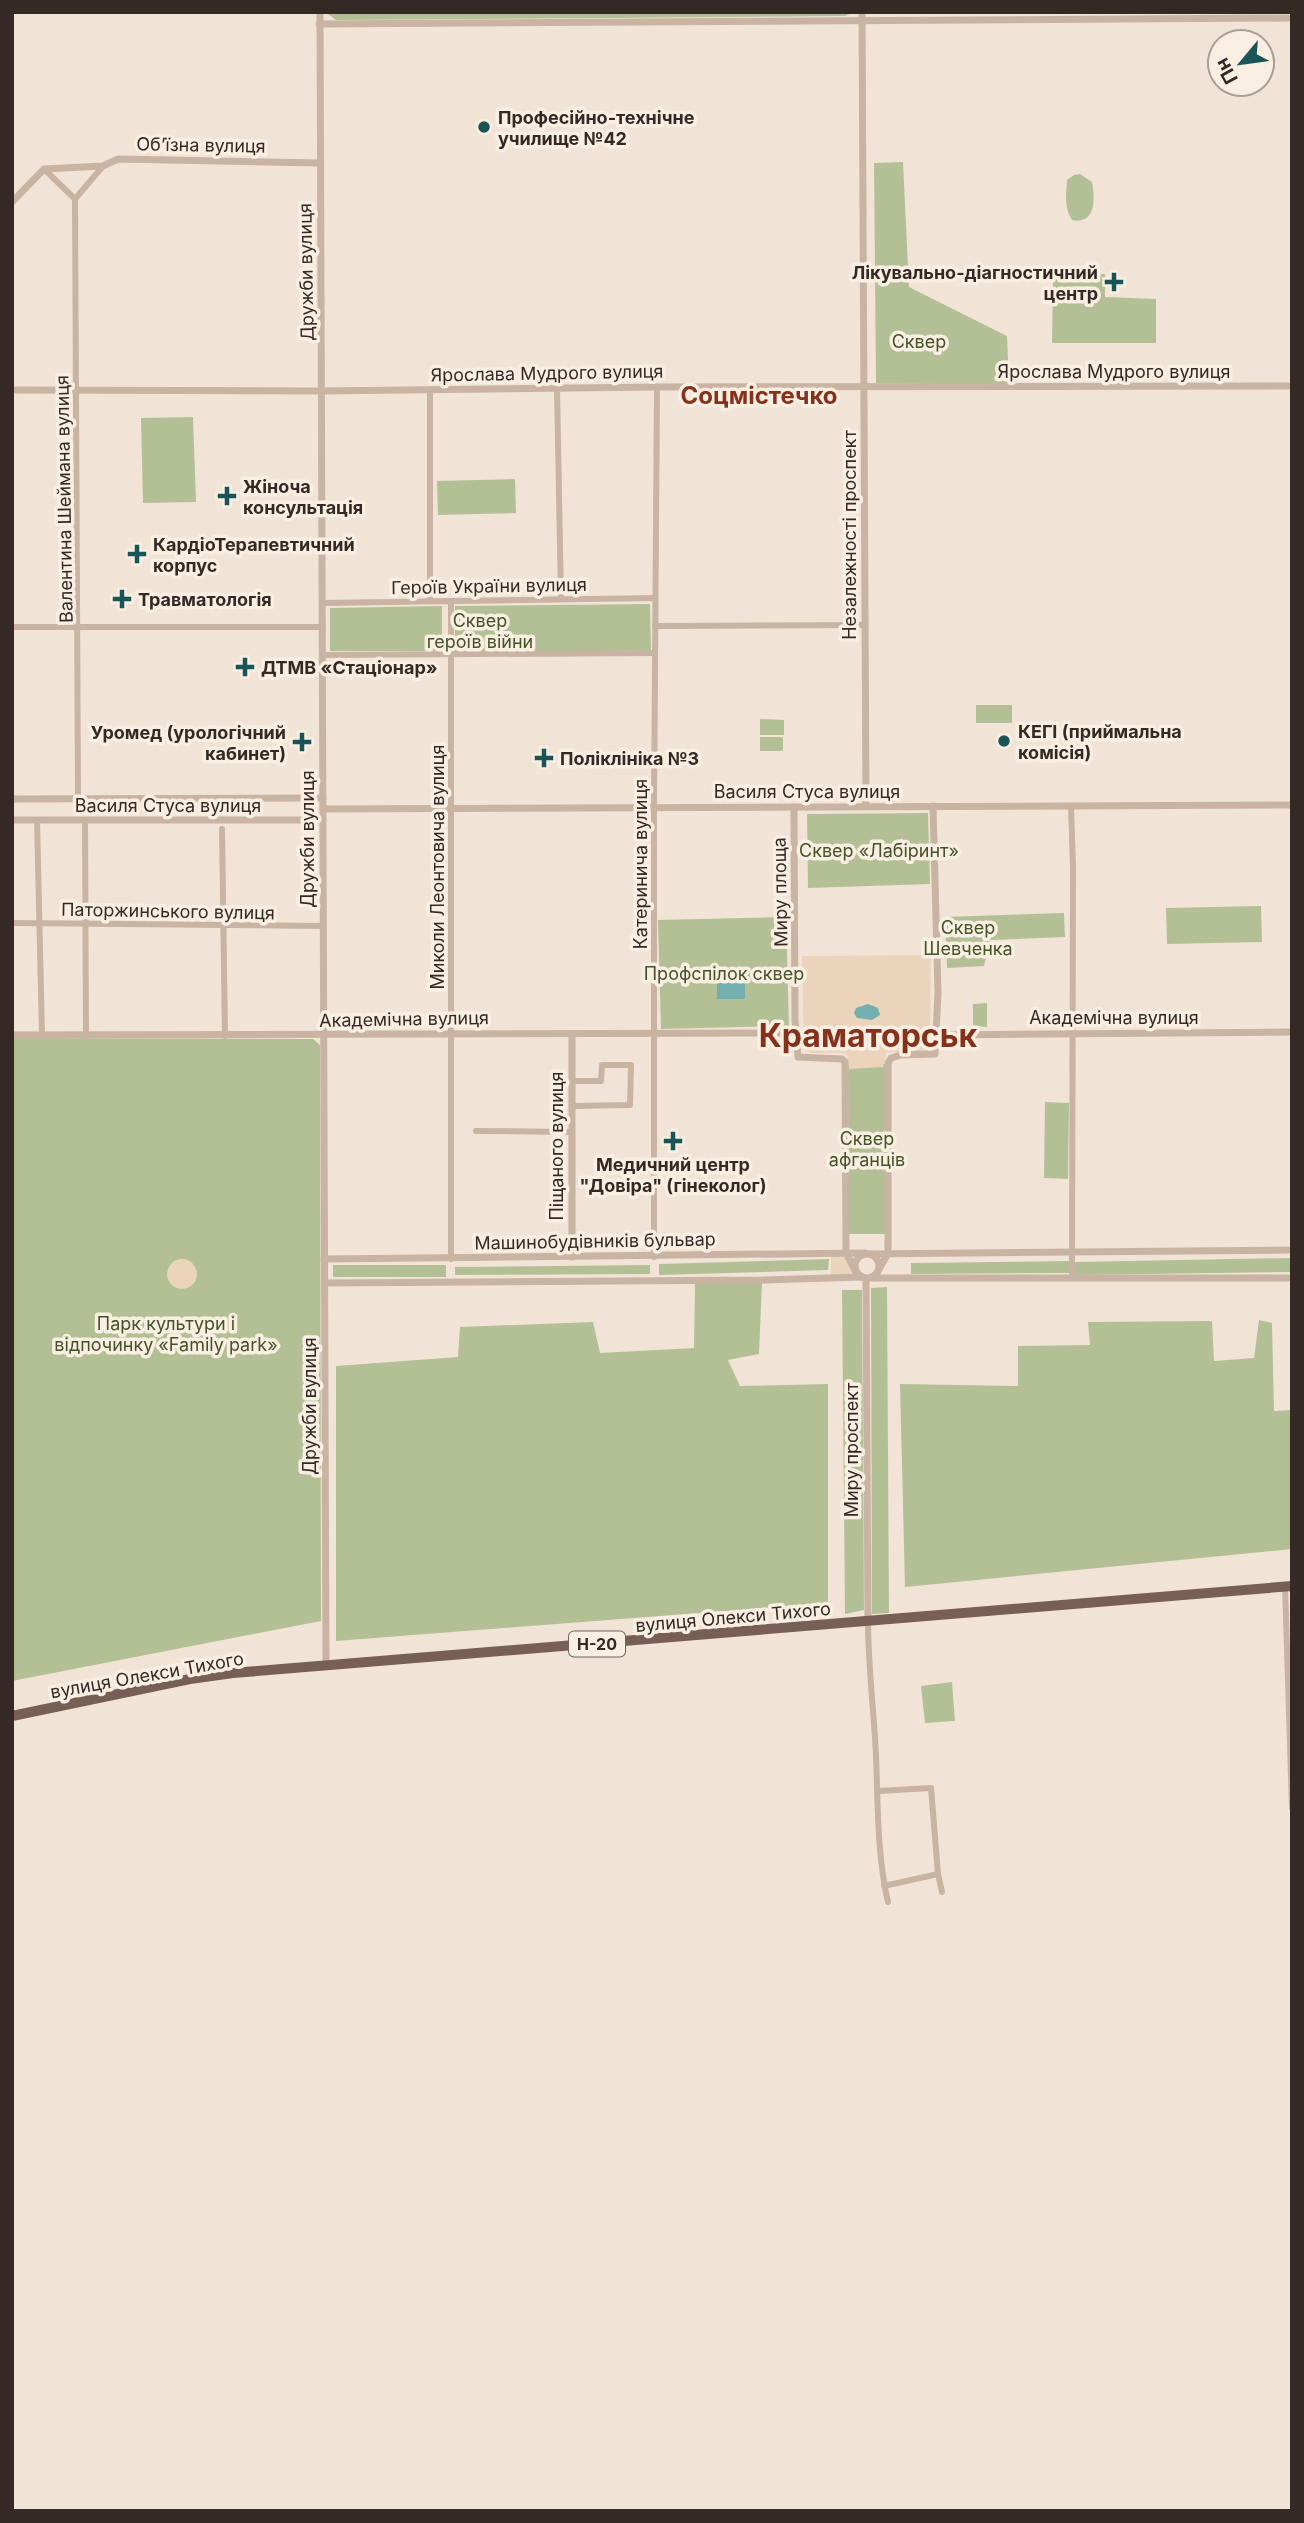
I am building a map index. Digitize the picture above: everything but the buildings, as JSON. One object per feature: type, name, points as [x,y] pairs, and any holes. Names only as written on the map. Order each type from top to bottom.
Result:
[{"type":"main road","name":"вулиця Олекси Тихого","points":[[12,1716],[202,1677],[1288,1586]]},
{"type":"street","name":"Дружби вулиця","points":[[320,12],[326,1666]]},
{"type":"street","points":[[319,24],[862,16],[1292,18]]},
{"type":"street","name":"Незалежності проспект","points":[[862,16],[866,806]]},
{"type":"street","name":"Об’їзна вулиця","points":[[44,169],[103,166],[118,159],[320,163]]},
{"type":"street","points":[[12,202],[44,169],[75,199],[103,166]]},
{"type":"street","name":"Валентина Шеймана вулиця","points":[[75,199],[78,798]]},
{"type":"street","name":"Ярослава Мудрого вулиця","points":[[12,390],[1292,386]]},
{"type":"street","name":"Катеринича вулиця","points":[[654,1257],[657,387]]},
{"type":"street","points":[[556,388],[561,599]]},
{"type":"street","points":[[430,390],[430,601]]},
{"type":"street","name":"Героїв України вулиця","points":[[323,603],[655,598]]},
{"type":"street","name":"Миколи Леонтовича вулиця","points":[[451,601],[451,1259]]},
{"type":"street","points":[[655,626],[864,625]]},
{"type":"street","points":[[12,627],[323,627]]},
{"type":"street","points":[[323,655],[655,653]]},
{"type":"street","name":"Василя Стуса вулиця","points":[[12,799],[323,798]]},
{"type":"street","name":"Василя Стуса вулиця","points":[[323,809],[1292,805]]},
{"type":"street","points":[[933,806],[938,993],[936,1035]]},
{"type":"street","points":[[1070,806],[1072,1278]]},
{"type":"street","name":"Миру площа","points":[[794,807],[795,1020]]},
{"type":"street","name":"Василя Стуса вулиця","points":[[12,820],[323,820]]},
{"type":"street","points":[[37,820],[42,1035]]},
{"type":"street","points":[[85,820],[86,1036]]},
{"type":"street","points":[[222,829],[225,1036]]},
{"type":"street","name":"Паторжинського вулиця","points":[[12,923],[323,926]]},
{"type":"street","name":"Миру проспект","points":[[795,1020],[798,1057],[842,1059],[845,1062],[846,1253],[867,1276],[868,1621]]},
{"type":"street","name":"Академічна вулиця","points":[[936,1035],[1292,1032]]},
{"type":"street","name":"Академічна вулиця","points":[[12,1035],[796,1033]]},
{"type":"street","name":"Піщаного вулиця","points":[[572,1034],[572,1257]]},
{"type":"street","name":"Миру проспект","points":[[867,1276],[888,1253],[888,1063],[891,1058],[901,1055],[935,1054],[936,1035]]},
{"type":"street","points":[[572,1081],[601,1081],[602,1065],[631,1065],[630,1105],[572,1106]]},
{"type":"street","points":[[476,1131],[572,1132]]},
{"type":"street","name":"Машинобудівників бульвар","points":[[324,1259],[1292,1250]]},
{"type":"street","points":[[867,1253],[878,1261],[867,1276],[856,1261],[867,1253]]},
{"type":"street","points":[[325,1283],[764,1280],[867,1276],[1292,1278]]},
{"type":"street","points":[[1288,1586],[1292,1808]]},
{"type":"street","points":[[868,1621],[868,1664],[874,1713],[884,1886],[888,1902]]},
{"type":"street","points":[[878,1791],[930,1788],[942,1892]]},
{"type":"street","points":[[884,1886],[939,1874]]},
{"type":"green space","points":[[325,12],[854,12],[845,16],[336,20]]},
{"type":"green space","name":"Сквер","points":[[903,162],[909,287],[1007,336],[1009,384],[876,383],[874,163]]},
{"type":"green space","points":[[1080,174],[1092,182],[1092,209],[1086,219],[1072,220],[1067,206],[1067,180]]},
{"type":"green space","points":[[1105,274],[1105,297],[1156,299],[1156,343],[1052,343],[1053,276]]},
{"type":"green space","points":[[193,417],[196,502],[143,503],[141,418]]},
{"type":"green space","points":[[515,479],[516,513],[438,515],[437,481]]},
{"type":"green space","name":"Сквер героїв війни","points":[[650,604],[651,650],[455,654],[455,606]]},
{"type":"green space","points":[[442,606],[442,651],[330,651],[330,608]]},
{"type":"green space","points":[[976,705],[1012,705],[1012,723],[976,723]]},
{"type":"green space","points":[[760,719],[784,720],[784,735],[760,735]]},
{"type":"green space","points":[[760,737],[783,737],[783,751],[760,751]]},
{"type":"green space","name":"Сквер «Лабіринт»","points":[[928,813],[930,884],[808,888],[807,814]]},
{"type":"green space","points":[[1261,906],[1262,942],[1167,944],[1166,908]]},
{"type":"green space","name":"Сквер Шевченка","points":[[1064,913],[1065,937],[990,940],[984,966],[947,968],[945,917]]},
{"type":"green space","name":"Профспілок сквер","points":[[786,917],[789,1026],[661,1029],[658,920]]},
{"type":"green space","points":[[987,1003],[987,1027],[973,1026],[973,1004]]},
{"type":"green space","name":"Парк культури і відпочинку «Family park»","points":[[12,1038],[313,1039],[320,1045],[321,1621],[12,1681]]},
{"type":"green space","name":"Сквер афганців","points":[[848,1064],[885,1064],[886,1234],[849,1234]]},
{"type":"green space","points":[[1045,1102],[1069,1103],[1068,1179],[1044,1178]]},
{"type":"green space","points":[[1292,1258],[1292,1272],[1075,1275],[1075,1262]]},
{"type":"green space","points":[[829,1259],[828,1270],[659,1275],[659,1264]]},
{"type":"green space","points":[[1069,1261],[1069,1273],[911,1274],[911,1263]]},
{"type":"green space","points":[[333,1265],[446,1265],[446,1277],[333,1277]]},
{"type":"green space","points":[[650,1265],[650,1274],[455,1275],[455,1267]]},
{"type":"green space","points":[[695,1283],[762,1283],[759,1354],[728,1360],[740,1386],[828,1384],[828,1603],[336,1641],[336,1366],[458,1357],[460,1327],[593,1322],[600,1353],[694,1348]]},
{"type":"green space","points":[[887,1287],[889,1613],[872,1614],[871,1288]]},
{"type":"green space","points":[[842,1290],[862,1290],[864,1610],[845,1614]]},
{"type":"green space","points":[[1259,1320],[1272,1323],[1274,1411],[1292,1410],[1292,1549],[905,1587],[900,1384],[1018,1386],[1018,1346],[1090,1345],[1088,1322],[1212,1321],[1214,1361],[1254,1358]]},
{"type":"green space","points":[[952,1682],[955,1721],[925,1723],[921,1686]]},
{"type":"shaded area","points":[[931,955],[928,1051],[886,1053],[883,1067],[849,1069],[847,1055],[844,1053],[811,1053],[804,1050],[802,956]]},
{"type":"shaded area","points":[[831,1254],[846,1255],[860,1276],[831,1275]]},
{"type":"shaded area","points":[[182,1259],[193,1263],[197,1274],[193,1285],[182,1289],[171,1285],[167,1274],[171,1263]]},
{"type":"water","points":[[745,971],[745,999],[717,999],[717,972]]},
{"type":"water","points":[[868,1004],[878,1008],[880,1015],[872,1020],[857,1018],[854,1013],[856,1008]]},
{"type":"place","name":"Професійно-технічне училище №42","points":[[484,127]]},
{"type":"place","name":"Лікувально-діагностичний центр","points":[[1114,282]]},
{"type":"place","name":"Жіноча консультація","points":[[227,496]]},
{"type":"place","name":"КардіоТерапевтичний корпус","points":[[137,554]]},
{"type":"place","name":"Травматологія","points":[[122,599]]},
{"type":"place","name":"ДТМВ «Стаціонар»","points":[[245,667]]},
{"type":"place","name":"КЕГІ (приймальна комісія)","points":[[1004,741]]},
{"type":"place","name":"Уромед (урологічний кабинет)","points":[[302,742]]},
{"type":"place","name":"Поліклініка №3","points":[[544,758]]},
{"type":"place","name":"Медичний центр \"Довіра\" (гінеколог)","points":[[673,1141]]},
{"type":"district","name":"Соцмістечко","points":[[759,395]]},
{"type":"district","name":"Краматорськ","points":[[868,1035]]}]
